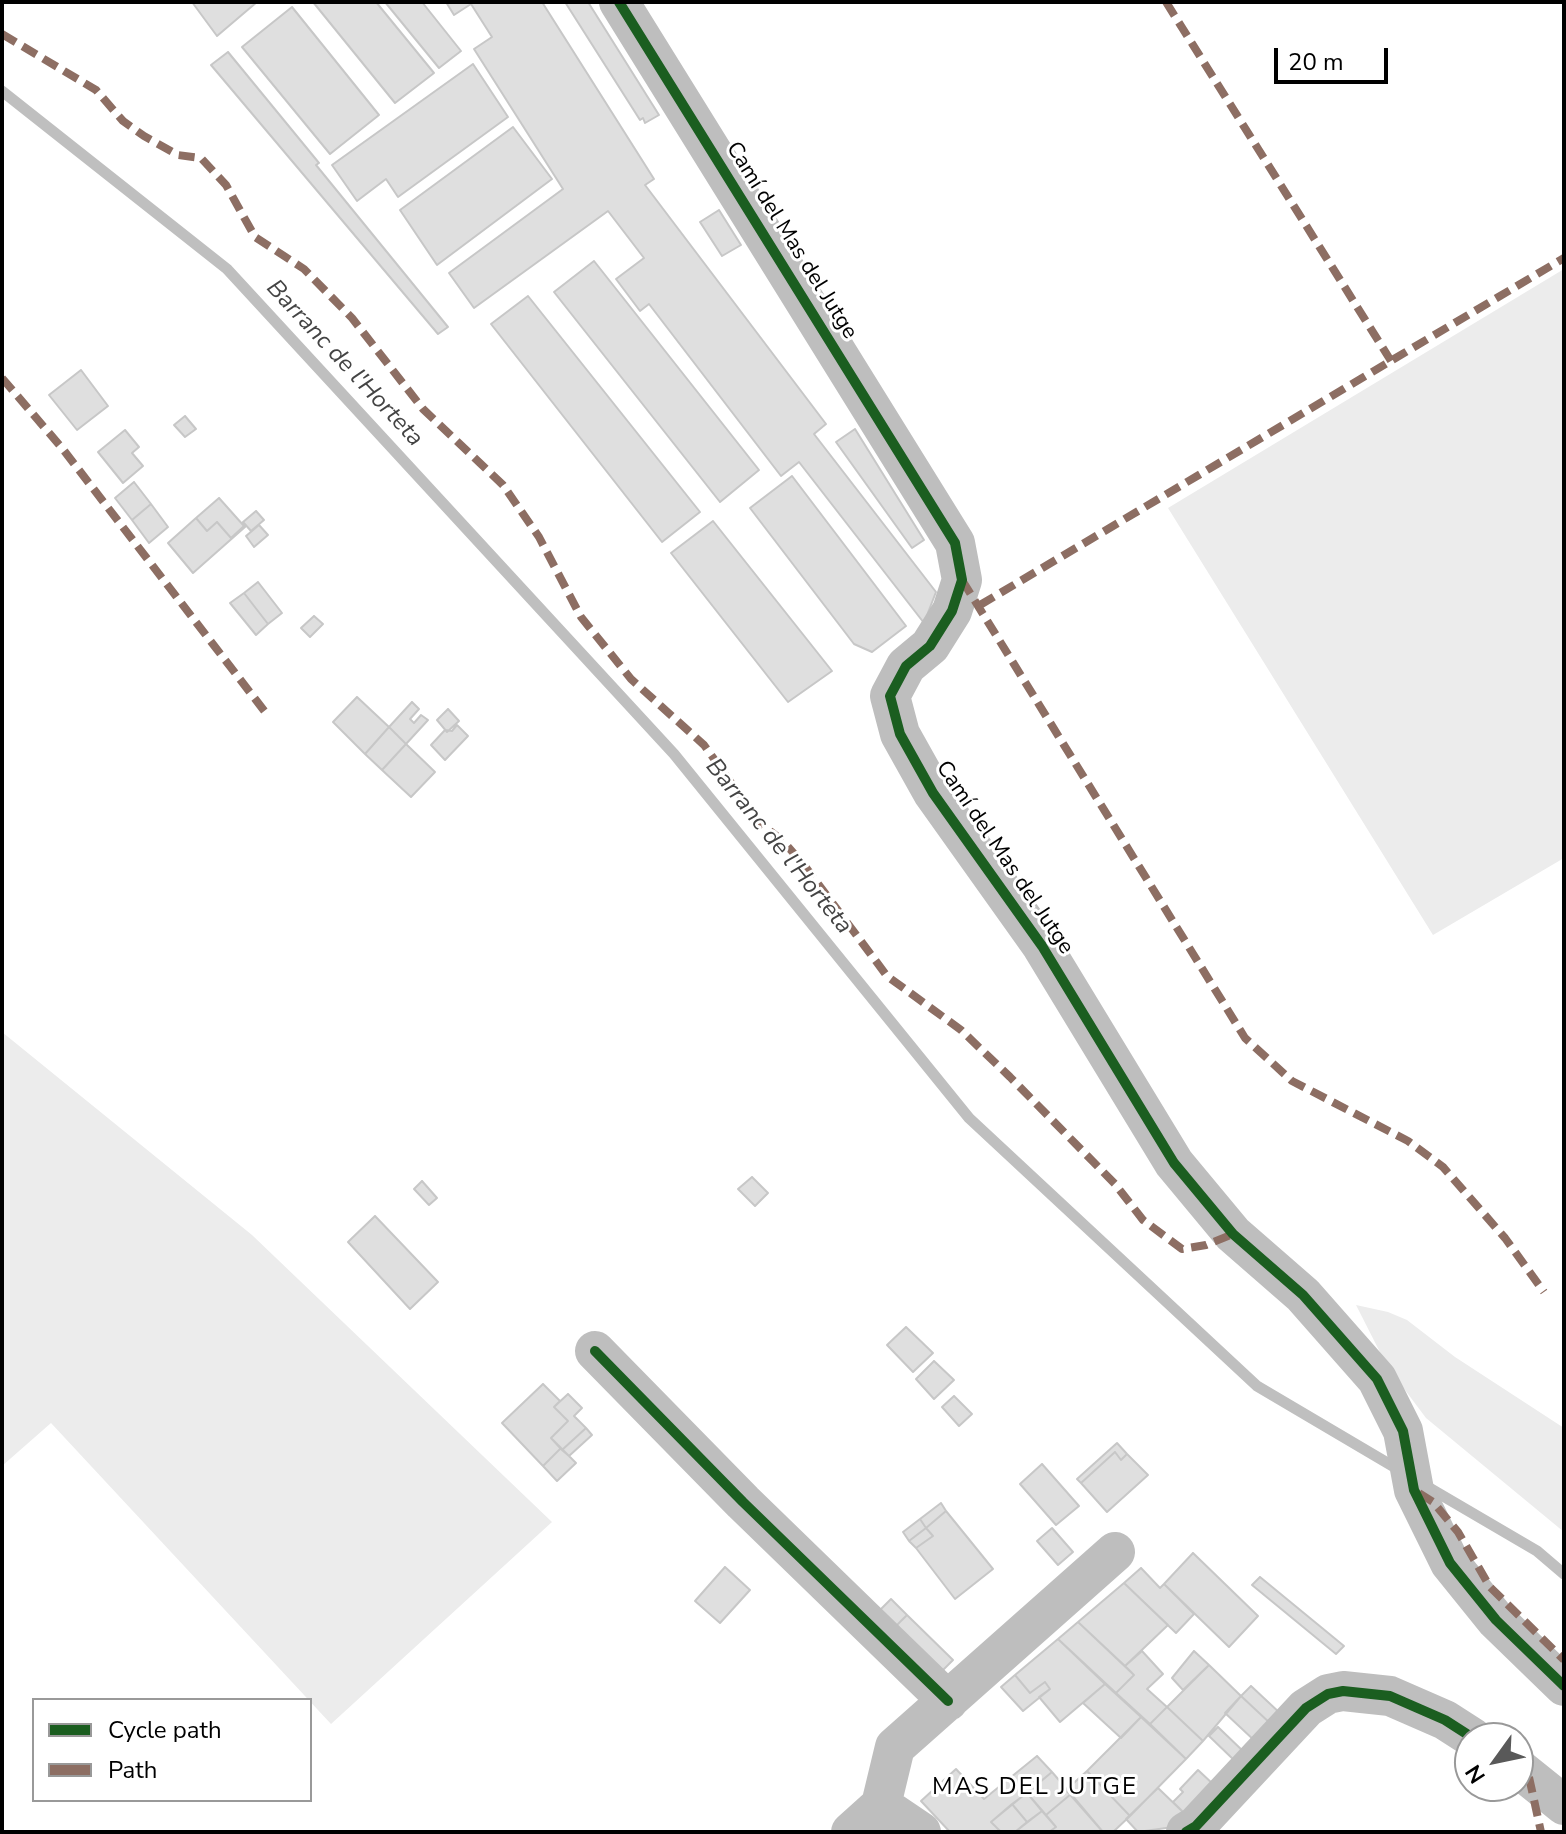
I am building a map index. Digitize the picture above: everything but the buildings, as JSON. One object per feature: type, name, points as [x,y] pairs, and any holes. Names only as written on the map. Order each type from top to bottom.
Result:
[{"type":"street","name":"Camí del Mas del Jutge","points":[[619,2],[955,543],[962,580],[952,611],[930,646],[906,666],[890,696],[900,734],[933,793],[1073,996],[1174,1163],[1233,1234],[1303,1295],[1377,1379],[1396,1413],[1414,1490],[1450,1563],[1496,1620],[1564,1686]]},
{"type":"street","points":[[595,1351],[743,1502],[948,1701]]},
{"type":"street","points":[[851,1832],[881,1805],[895,1747],[1115,1552]]},
{"type":"street","points":[[1186,1832],[1196,1826],[1306,1708],[1328,1694],[1343,1691],[1390,1696],[1454,1726]]},
{"type":"street","points":[[1534,1781],[1564,1805]]},
{"type":"street","points":[[881,1805],[921,1832]]},
{"type":"shaded area","points":[[1564,269],[1564,858],[1433,935],[1168,508]]},
{"type":"shaded area","points":[[2,1032],[252,1235],[552,1522],[331,1724],[312,1704],[312,1698],[307,1698],[51,1423],[2,1466]]},
{"type":"shaded area","points":[[1356,1305],[1407,1320],[1455,1357],[1564,1428],[1564,1532],[1426,1418],[1387,1366]]},
{"type":"waterway","name":"Barranc de l'Horteta","points":[[2,91],[227,269],[674,754],[969,1118],[1257,1386],[1401,1471]]},
{"type":"waterway","name":"Barranc de l'Horteta","points":[[1426,1486],[1537,1551],[1564,1574]]},
{"type":"marked path","points":[[1166,2],[1391,361]]},
{"type":"marked path","points":[[2,34],[96,90],[123,121],[144,136],[178,155],[201,158],[226,185],[255,237],[304,269],[352,318],[423,409],[503,485],[539,537],[581,617],[631,679],[704,745],[760,823],[783,841],[804,865],[887,976],[961,1030],[1115,1184],[1143,1220],[1182,1249],[1206,1245],[1233,1234]]},
{"type":"marked path","points":[[980,605],[1564,258]]},
{"type":"marked path","points":[[2,378],[62,448],[269,717]]},
{"type":"marked path","points":[[962,580],[1245,1038],[1292,1081],[1408,1141],[1443,1167],[1505,1238],[1544,1292]]},
{"type":"marked path","points":[[1419,1493],[1433,1502],[1458,1532],[1490,1587],[1564,1660]]},
{"type":"marked path","points":[[1534,1800],[1541,1832]]},
{"type":"cycle path","points":[[619,2],[955,543],[962,580],[952,611],[930,646],[906,666],[890,696],[900,734],[933,793],[1042,946],[1174,1163],[1233,1234],[1303,1295],[1377,1379],[1403,1431],[1414,1490],[1450,1563],[1496,1620],[1564,1686]]},
{"type":"cycle path","points":[[595,1351],[743,1502],[948,1701]]},
{"type":"cycle path","points":[[1186,1832],[1196,1826],[1306,1708],[1328,1694],[1343,1691],[1390,1696],[1454,1726]]},
{"type":"district","name":"MAS DEL JUTGE","points":[[1035,1788]]}]
